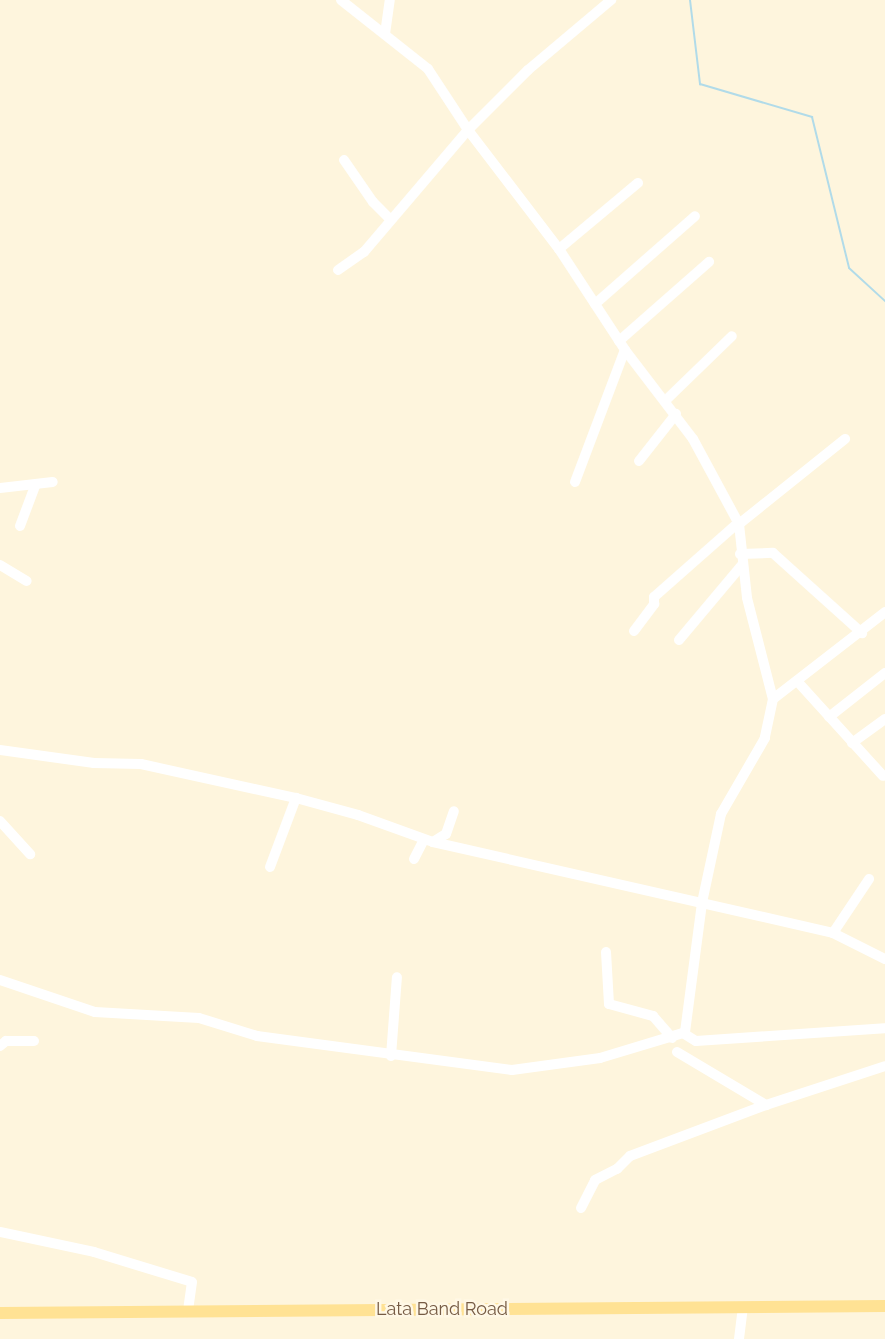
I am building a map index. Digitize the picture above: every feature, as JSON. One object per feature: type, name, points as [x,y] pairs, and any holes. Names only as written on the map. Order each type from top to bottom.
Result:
[{"type":"main road","name":"Lata Band Road","points":[[0,1313],[188,1310],[885,1306]]},
{"type":"street","points":[[341,0],[428,69],[468,130],[559,249],[622,346],[676,414],[739,523],[742,565],[773,699],[765,738],[721,814],[702,903],[685,1033]]},
{"type":"street","points":[[385,34],[390,0]]},
{"type":"street","points":[[338,270],[364,252],[468,130],[528,70],[611,0]]},
{"type":"street","points":[[344,160],[373,202],[391,220]]},
{"type":"street","points":[[559,249],[638,183]]},
{"type":"street","points":[[595,304],[695,216]]},
{"type":"street","points":[[575,482],[622,346],[709,262]]},
{"type":"street","points":[[665,401],[732,336]]},
{"type":"street","points":[[639,462],[676,414]]},
{"type":"street","points":[[634,631],[654,604],[654,597],[739,523],[845,439]]},
{"type":"street","points":[[0,488],[35,486],[53,482]]},
{"type":"street","points":[[20,526],[35,486]]},
{"type":"street","points":[[740,554],[773,553],[862,633]]},
{"type":"street","points":[[679,640],[742,565]]},
{"type":"street","points":[[0,566],[27,581]]},
{"type":"street","points":[[773,699],[862,633],[885,612]]},
{"type":"street","points":[[829,718],[885,673]]},
{"type":"street","points":[[797,681],[883,776]]},
{"type":"street","points":[[852,743],[885,718]]},
{"type":"street","points":[[0,750],[94,763],[141,764],[296,798],[358,815],[429,841],[833,933],[885,959]]},
{"type":"street","points":[[270,867],[296,798]]},
{"type":"street","points":[[414,859],[429,841],[446,834],[454,811]]},
{"type":"street","points":[[0,821],[30,854]]},
{"type":"street","points":[[833,933],[869,879]]},
{"type":"street","points":[[606,952],[609,1004],[653,1016],[672,1038]]},
{"type":"street","points":[[391,1056],[397,977]]},
{"type":"street","points":[[0,980],[95,1012],[199,1018],[258,1036],[391,1056],[512,1070],[600,1058],[685,1033]]},
{"type":"street","points":[[685,1033],[696,1041],[885,1028]]},
{"type":"street","points":[[0,1046],[6,1041],[34,1041]]},
{"type":"street","points":[[677,1052],[766,1105]]},
{"type":"street","points":[[581,1208],[595,1180],[616,1170],[630,1156],[766,1105],[885,1066]]},
{"type":"street","points":[[0,1232],[94,1252],[192,1282],[188,1310]]},
{"type":"street","points":[[739,1339],[743,1307]]},
{"type":"waterway","points":[[690,0],[700,84],[812,117],[849,268],[885,301]]}]
